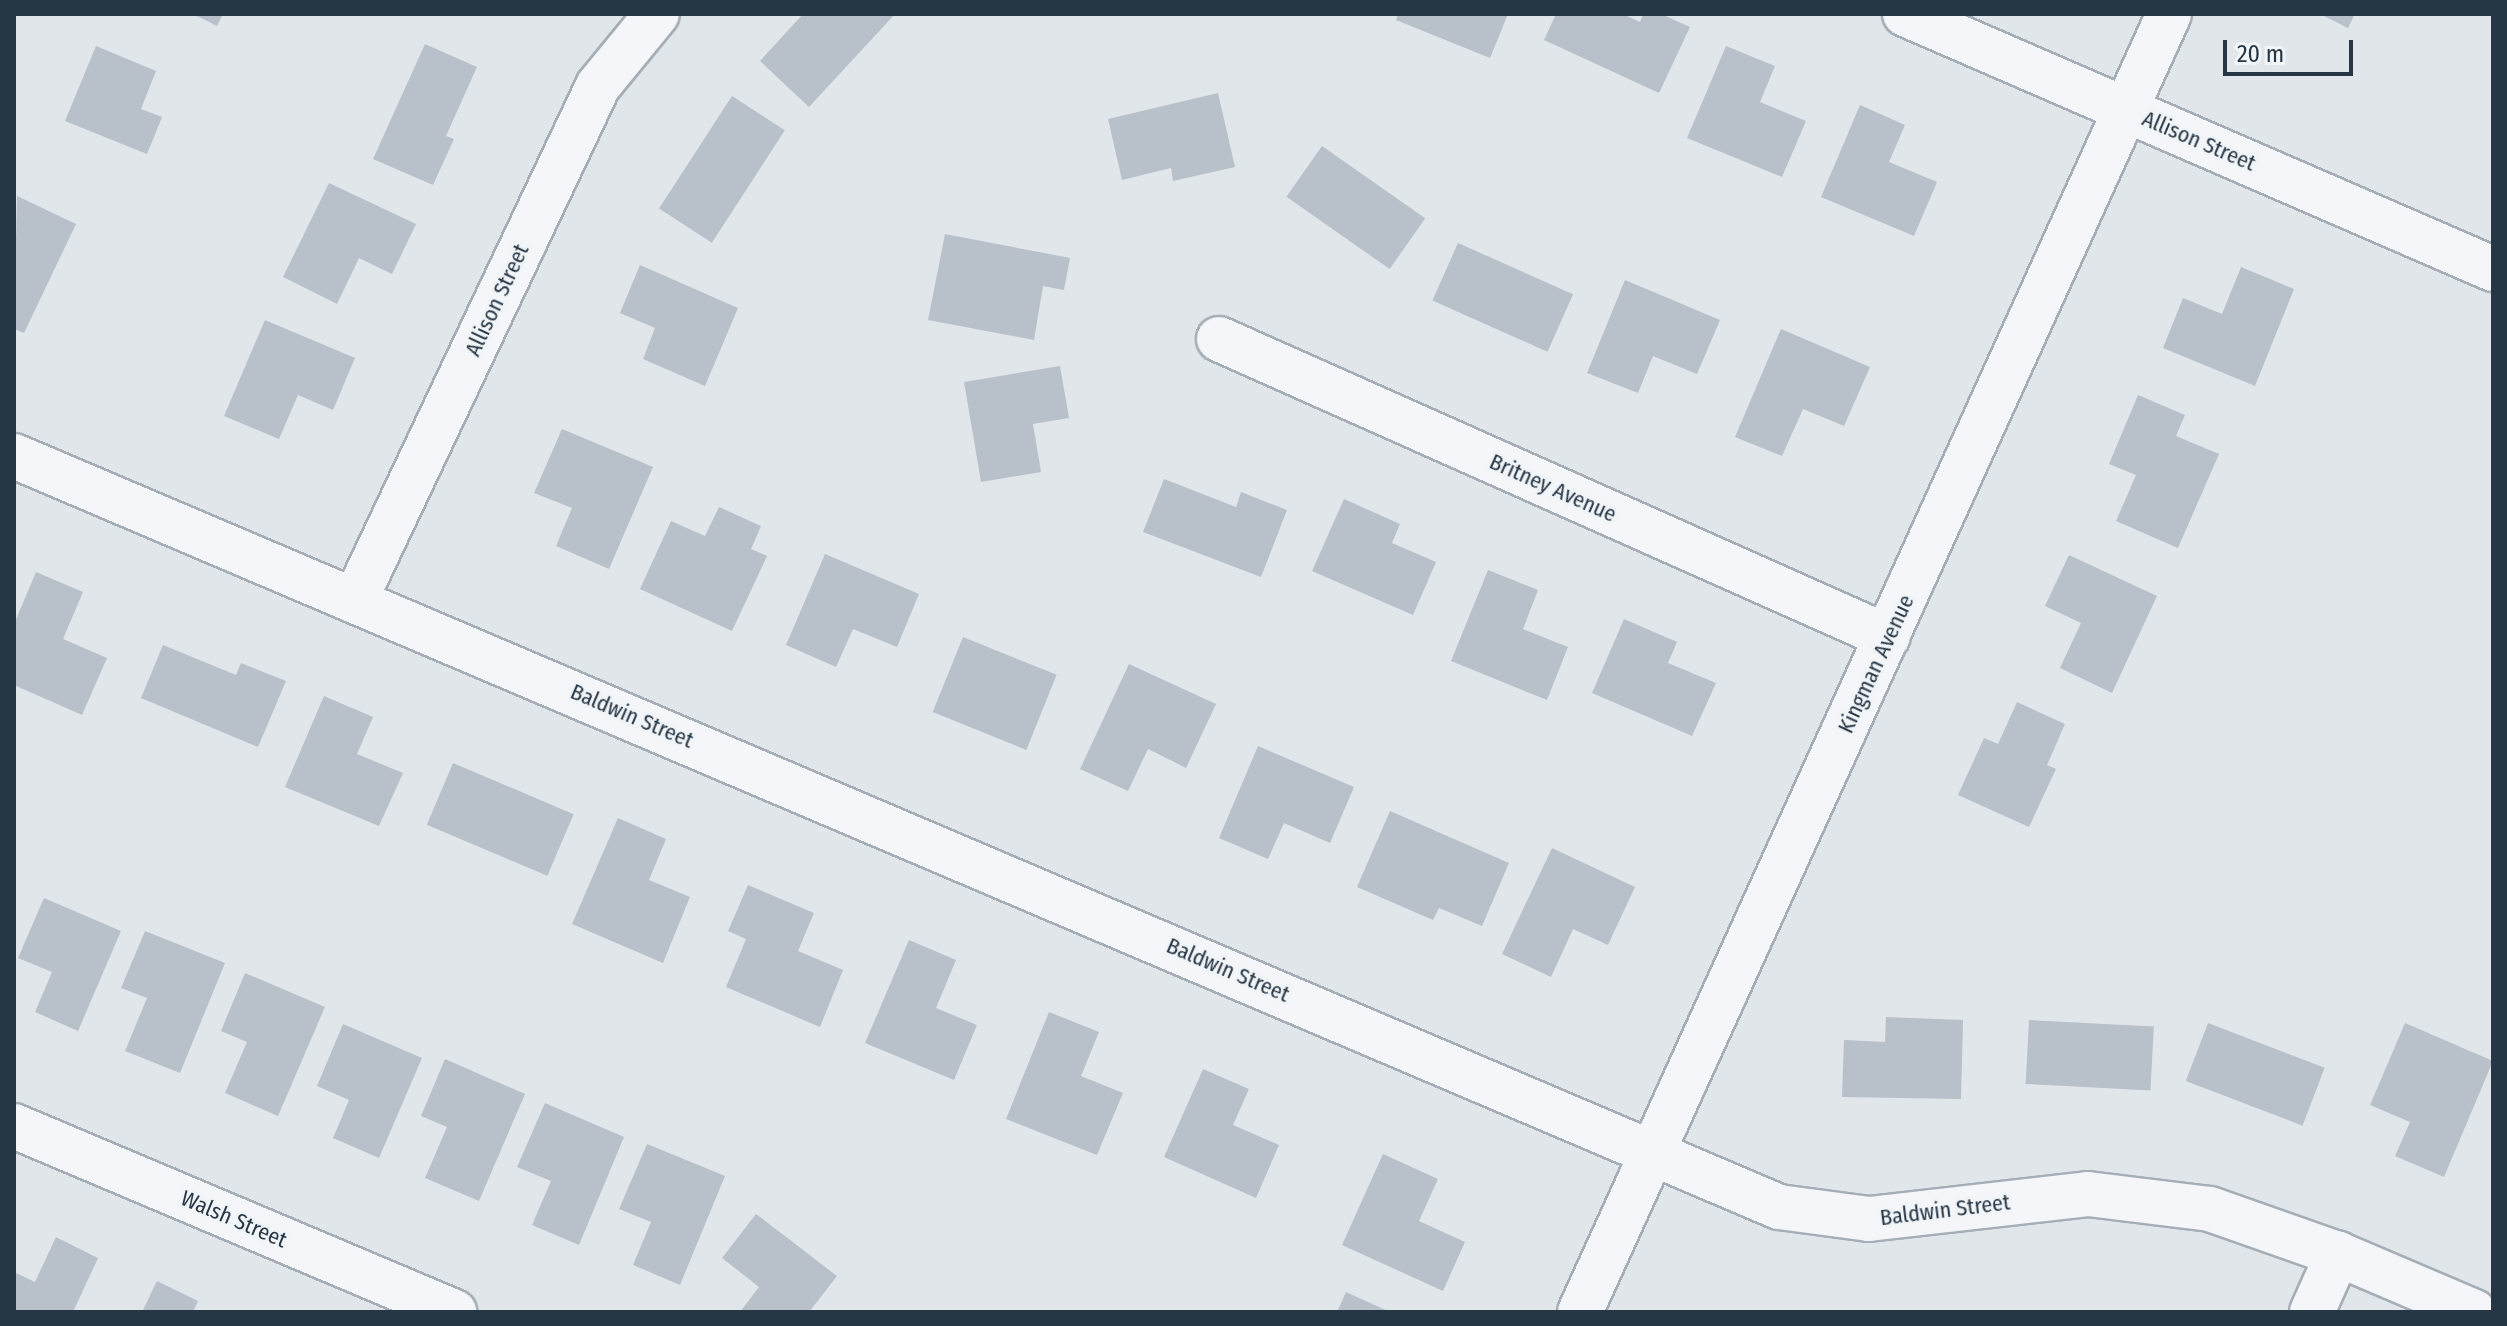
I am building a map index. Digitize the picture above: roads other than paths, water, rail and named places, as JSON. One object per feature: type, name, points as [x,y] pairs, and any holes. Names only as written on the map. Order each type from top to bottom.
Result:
[{"type":"street","name":"Allison Street","points":[[356,598],[598,86],[657,14]]},
{"type":"street","name":"Allison Street","points":[[1905,14],[2493,269]]},
{"type":"street","name":"Kingman Avenue","points":[[1580,1312],[2169,14]]},
{"type":"street","name":"Britney Avenue","points":[[1219,339],[1888,637]]},
{"type":"street","name":"Baldwin Street","points":[[14,456],[356,598],[1779,1207],[1869,1219],[2088,1194],[2210,1209],[2338,1254],[2474,1312]]},
{"type":"street","name":"Walsh Street","points":[[14,1126],[454,1312]]},
{"type":"street","points":[[2312,1312],[2338,1254]]}]
